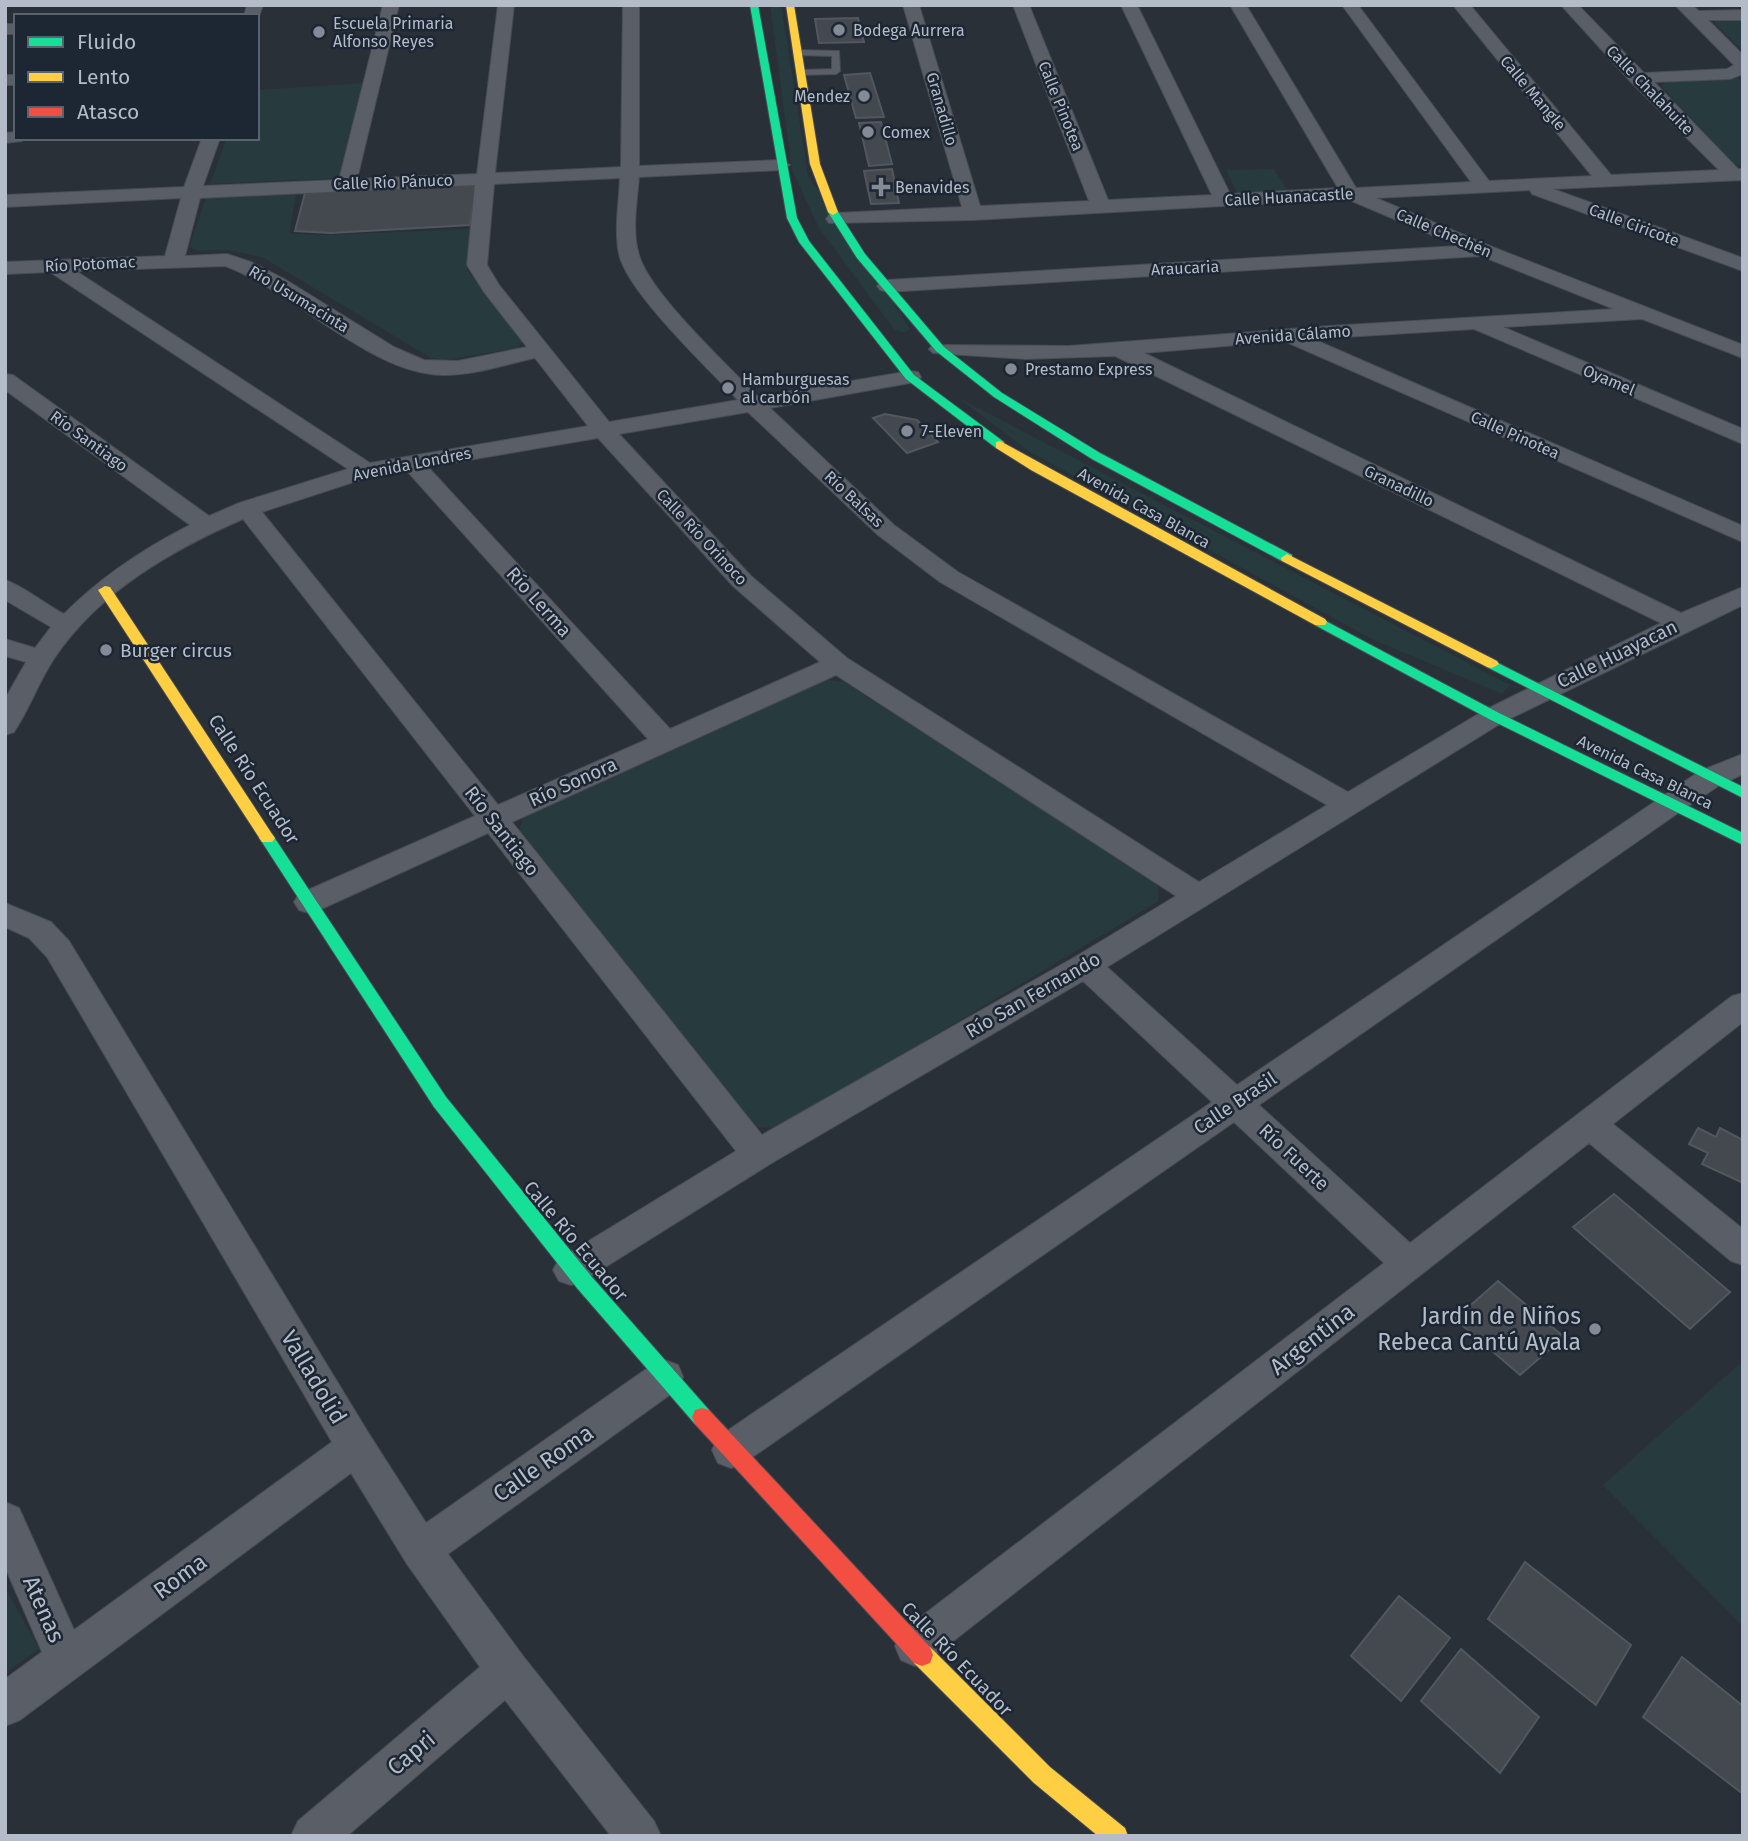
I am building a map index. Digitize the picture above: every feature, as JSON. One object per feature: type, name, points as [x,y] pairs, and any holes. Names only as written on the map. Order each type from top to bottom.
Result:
[{"type":"street","points":[[347,184],[391,5]]},
{"type":"street","name":"Calle Río Orinoco","points":[[506,5],[477,246],[477,265],[491,288],[604,431],[742,581],[838,664],[1199,896]]},
{"type":"street","name":"Río Balsas","points":[[631,5],[630,172],[626,234],[629,256],[652,295],[753,404],[886,530],[949,577],[1349,805]]},
{"type":"street","name":"Avenida Casa Blanca","points":[[754,5],[788,205],[804,242],[874,332],[998,395],[1108,463],[1743,793]]},
{"type":"street","name":"Avenida Casa Blanca","points":[[790,5],[815,164],[832,211],[846,237],[887,286],[921,357],[986,436],[1035,467],[1493,716],[1743,840]]},
{"type":"street","name":"Granadillo","points":[[911,5],[973,214]]},
{"type":"street","name":"Calle Pinotea","points":[[1021,5],[1101,207]]},
{"type":"street","points":[[1129,5],[1224,200]]},
{"type":"street","points":[[1238,5],[1351,194]]},
{"type":"street","points":[[1350,5],[1485,187]]},
{"type":"street","name":"Calle Mangle","points":[[1461,5],[1605,181]]},
{"type":"street","name":"Calle Chalahuite","points":[[1569,5],[1637,78],[1740,179]]},
{"type":"street","points":[[1637,78],[1730,74],[1743,67],[1734,54],[1689,11]]},
{"type":"street","points":[[1689,11],[1743,15]]},
{"type":"street","points":[[174,260],[192,191],[210,140]]},
{"type":"street","name":"Calle Río Pánuco","points":[[5,201],[781,165]]},
{"type":"street","name":"Calle Huanacastle","points":[[832,211],[973,214],[1707,175],[1740,179]]},
{"type":"street","name":"Calle Ciricote","points":[[1526,185],[1743,265]]},
{"type":"street","name":"Calle Chechén","points":[[1351,194],[1483,250],[1743,352]]},
{"type":"street","points":[[788,205],[808,199],[832,211]]},
{"type":"street","name":"Araucaria","points":[[887,286],[1483,250]]},
{"type":"street","name":"Río Usumacinta","points":[[174,260],[216,259],[240,264],[376,346],[416,365],[458,367],[542,350]]},
{"type":"street","name":"Río Potomac","points":[[5,268],[174,260]]},
{"type":"street","points":[[54,266],[366,471]]},
{"type":"street","name":"Avenida Cálamo","points":[[921,357],[1118,349],[1287,335],[1646,313]]},
{"type":"street","name":"Oyamel","points":[[1476,323],[1743,437]]},
{"type":"street","points":[[874,332],[921,357],[957,387],[998,395]]},
{"type":"street","name":"Calle Pinotea","points":[[1287,335],[1743,535]]},
{"type":"street","name":"Granadillo","points":[[1118,349],[1681,622]]},
{"type":"street","name":"Avenida Londres","points":[[5,726],[40,658],[66,625],[105,590],[164,549],[247,508],[302,488],[366,471],[753,404],[921,357]]},
{"type":"street","name":"Río Santiago","points":[[5,380],[208,527]]},
{"type":"street","name":"Río Lerma","points":[[412,463],[665,740]]},
{"type":"street","name":"Río Santiago","points":[[247,508],[758,1154]]},
{"type":"street","points":[[5,588],[25,603],[66,625]]},
{"type":"street","name":"Calle Río Ecuador","points":[[105,590],[440,1102],[571,1270],[731,1450],[915,1646],[1026,1759],[1117,1836]]},
{"type":"street","name":"Calle Huayacan","points":[[1493,716],[1681,622],[1743,595]]},
{"type":"street","points":[[5,646],[40,658]]},
{"type":"street","name":"Río Sonora","points":[[310,902],[838,664]]},
{"type":"street","name":"Río San Fernando","points":[[571,1270],[758,1154],[1086,965],[1493,716]]},
{"type":"street","name":"Calle Brasil","points":[[731,1450],[1671,804],[1710,778],[1743,762]]},
{"type":"street","name":"Valladolid","points":[[5,914],[40,930],[58,949],[356,1447],[421,1550],[508,1671],[639,1836]]},
{"type":"street","name":"Río Fuerte","points":[[1086,965],[1409,1264]]},
{"type":"street","name":"Argentina","points":[[915,1646],[1743,1006]]},
{"type":"street","points":[[1589,1124],[1743,1250]]},
{"type":"street","name":"Calle Roma","points":[[421,1550],[665,1377]]},
{"type":"street","name":"Roma","points":[[5,1704],[356,1447]]},
{"type":"street","name":"Atenas","points":[[5,1521],[66,1659]]},
{"type":"street","name":"Capri","points":[[313,1836],[508,1671]]},
{"type":"lane","points":[[798,53],[833,52],[838,69],[801,73]]},
{"type":"green space","points":[[770,5],[781,5],[808,175],[910,329],[904,333],[894,329],[819,228],[792,170]]},
{"type":"green space","points":[[1743,18],[1743,51],[1714,23],[1718,19]]},
{"type":"green space","points":[[1743,78],[1743,166],[1734,164],[1661,86],[1666,82]]},
{"type":"green space","points":[[365,83],[342,178],[210,184],[226,140],[259,140],[259,90]]},
{"type":"green space","points":[[1274,169],[1288,191],[1238,194],[1226,170]]},
{"type":"green space","points":[[297,189],[289,234],[471,229],[467,270],[523,341],[517,348],[445,360],[431,358],[262,257],[227,250],[198,251],[189,247],[208,192]]},
{"type":"green space","points":[[957,397],[1510,685],[1502,694],[1374,640],[1030,452]]},
{"type":"green space","points":[[827,680],[844,682],[1158,884],[1159,901],[780,1128],[751,1127],[519,830],[523,817]]},
{"type":"green space","points":[[1743,1361],[1743,1626],[1603,1485]]},
{"type":"green space","points":[[5,1587],[39,1649],[5,1673]]},
{"type":"building","name":"Bodega Aurrera","points":[[858,18],[864,42],[819,43],[815,19]]},
{"type":"building","name":"Mendez","points":[[870,73],[884,117],[856,118],[844,75]]},
{"type":"building","points":[[881,122],[892,164],[869,166],[859,123]]},
{"type":"building","name":"Benavides","points":[[892,169],[899,203],[871,204],[864,171]]},
{"type":"building","points":[[477,183],[470,225],[331,233],[295,231],[306,189]]},
{"type":"building","name":"7-Eleven","points":[[885,414],[917,420],[938,442],[907,453],[873,418]]},
{"type":"building","points":[[1698,1128],[1716,1137],[1720,1128],[1743,1140],[1743,1183],[1702,1164],[1708,1153],[1689,1144]]},
{"type":"building","points":[[1614,1194],[1730,1292],[1690,1329],[1573,1227]]},
{"type":"building","points":[[1498,1281],[1564,1337],[1520,1375],[1455,1319]]},
{"type":"building","points":[[1525,1562],[1631,1645],[1596,1705],[1488,1619]]},
{"type":"building","points":[[1399,1596],[1450,1638],[1401,1701],[1351,1656]]},
{"type":"building","points":[[1461,1649],[1539,1717],[1500,1773],[1421,1701]]},
{"type":"building","points":[[1682,1657],[1743,1706],[1743,1794],[1643,1717]]},
{"type":"traffic: fast","points":[[754,5],[792,218],[804,242],[910,377],[1000,445]]},
{"type":"traffic: fast","points":[[833,212],[861,256],[940,349],[998,395],[1096,456],[1287,558]]},
{"type":"traffic: fast","points":[[1320,622],[1494,716],[1743,840]]},
{"type":"traffic: fast","points":[[1492,664],[1743,793]]},
{"type":"traffic: fast","points":[[267,838],[440,1102],[584,1282],[702,1417]]},
{"type":"traffic: slow","points":[[790,5],[815,164],[833,212]]},
{"type":"traffic: slow","points":[[1000,445],[1035,467],[1320,622]]},
{"type":"traffic: slow","points":[[1287,558],[1492,664]]},
{"type":"traffic: slow","points":[[105,590],[267,838]]},
{"type":"traffic: slow","points":[[922,1655],[1042,1775],[1117,1836]]},
{"type":"traffic: jam","points":[[702,1417],[922,1655]]},
{"type":"place","name":"Bodega Aurrera","points":[[839,30]]},
{"type":"place","name":"Escuela Primaria Alfonso Reyes","points":[[319,32]]},
{"type":"place","name":"Mendez","points":[[864,96]]},
{"type":"place","name":"Comex","points":[[868,132]]},
{"type":"place","name":"Benavides","points":[[881,187]]},
{"type":"place","name":"Prestamo Express","points":[[1011,369]]},
{"type":"place","name":"Hamburguesas al carbón","points":[[728,388]]},
{"type":"place","name":"7-Eleven","points":[[907,431]]},
{"type":"place","name":"Burger circus","points":[[106,650]]},
{"type":"place","name":"Jardín de Niños Rebeca Cantú Ayala","points":[[1595,1329]]}]
